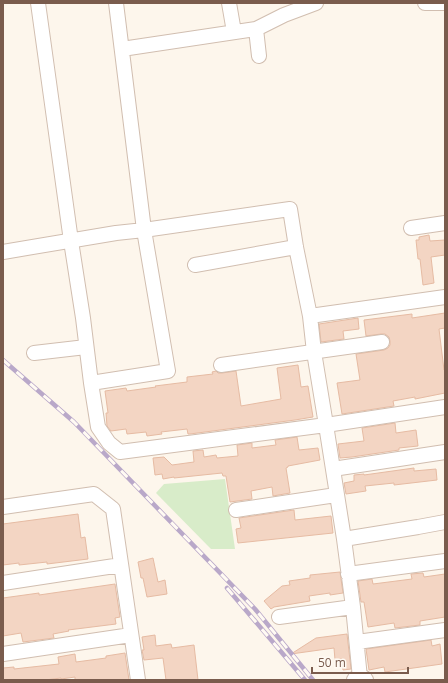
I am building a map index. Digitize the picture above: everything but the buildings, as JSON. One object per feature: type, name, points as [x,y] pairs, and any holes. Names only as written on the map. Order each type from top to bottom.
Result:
[{"type":"street","points":[[38,3],[98,428],[109,443],[120,452],[326,425],[445,407]]},
{"type":"street","points":[[91,383],[168,371],[144,230],[116,3]]},
{"type":"street","points":[[229,3],[234,32]]},
{"type":"street","points":[[122,49],[256,29],[284,15],[316,3]]},
{"type":"street","points":[[425,3],[445,3]]},
{"type":"street","points":[[256,29],[259,56]]},
{"type":"street","points":[[3,252],[116,233],[290,209],[310,316],[314,352],[344,539],[353,607],[360,679]]},
{"type":"street","points":[[411,228],[445,223]]},
{"type":"street","points":[[195,264],[296,247]]},
{"type":"street","points":[[310,316],[445,298]]},
{"type":"street","points":[[221,365],[382,342]]},
{"type":"street","points":[[34,353],[86,347]]},
{"type":"street","points":[[333,469],[445,452]]},
{"type":"street","points":[[3,508],[94,494],[113,509],[138,680]]},
{"type":"street","points":[[236,510],[336,495]]},
{"type":"street","points":[[344,539],[445,522]]},
{"type":"street","points":[[348,574],[445,560]]},
{"type":"street","points":[[3,583],[121,565]]},
{"type":"street","points":[[279,617],[353,607]]},
{"type":"street","points":[[357,642],[445,630]]},
{"type":"street","points":[[3,654],[131,635]]},
{"type":"green space","points":[[225,479],[235,549],[211,549],[156,493],[164,484]]},
{"type":"railway","points":[[3,360],[74,422],[255,609],[313,680]]},
{"type":"railway","points":[[227,588],[305,680]]}]
